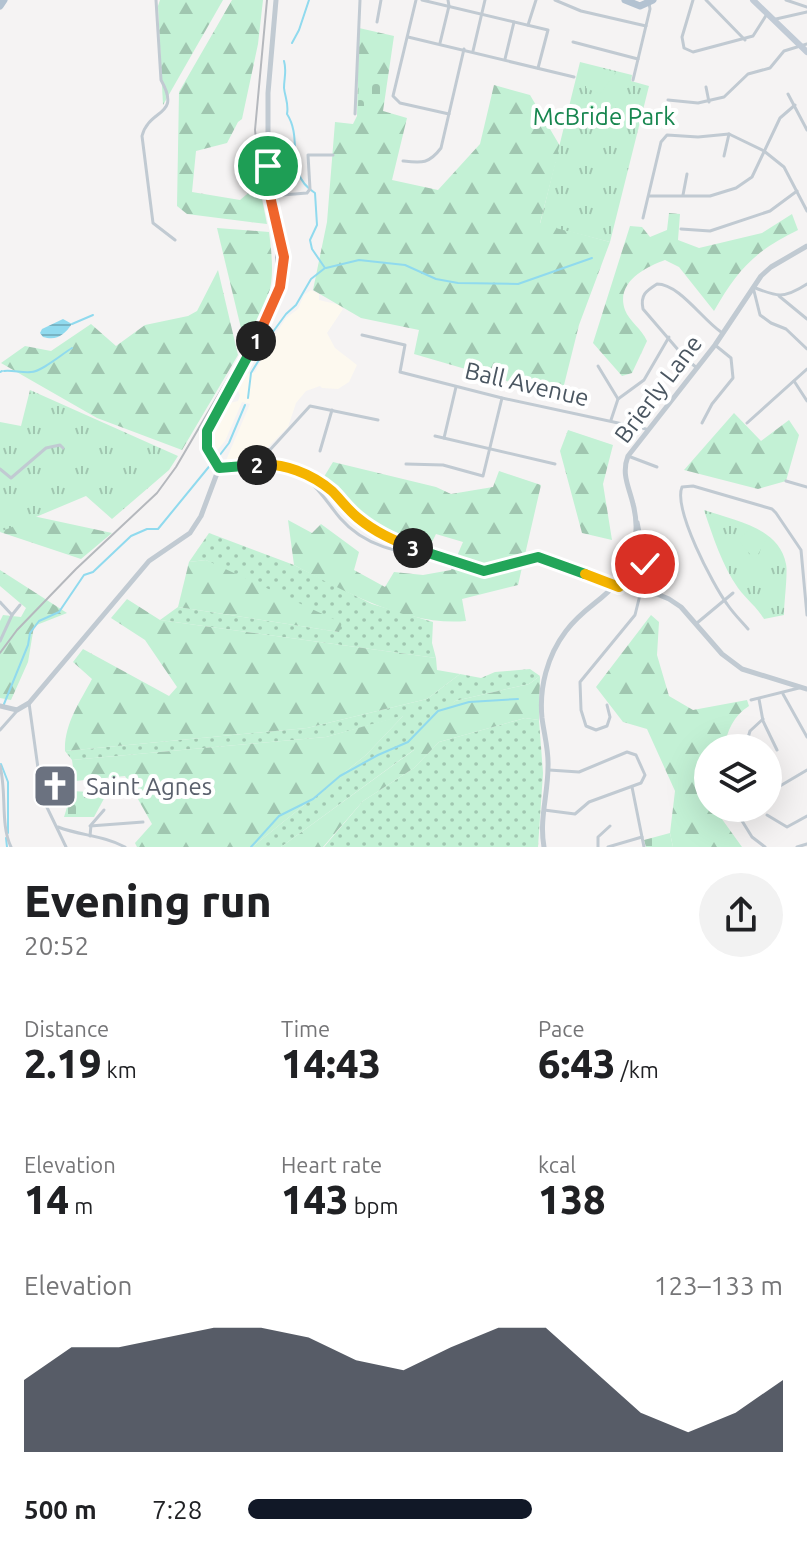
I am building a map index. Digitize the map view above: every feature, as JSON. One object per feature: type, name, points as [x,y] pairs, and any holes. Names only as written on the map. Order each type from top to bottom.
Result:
[{"type":"main road","points":[[0,6],[4,0]]},
{"type":"main road","points":[[625,0],[637,6],[651,2]]},
{"type":"main road","points":[[753,0],[804,45],[807,52]]},
{"type":"street","points":[[156,0],[157,45],[168,105],[146,125],[142,136],[153,223],[175,240]]},
{"type":"street","points":[[219,468],[207,448],[207,431],[269,316],[280,287],[284,257],[270,196],[268,93],[276,0]]},
{"type":"street","points":[[355,114],[360,0]]},
{"type":"street","points":[[377,22],[381,0]]},
{"type":"street","points":[[416,0],[393,96],[400,103],[449,114]]},
{"type":"street","points":[[422,0],[548,30],[538,68]]},
{"type":"street","points":[[440,43],[448,0]]},
{"type":"street","points":[[472,51],[485,0]]},
{"type":"street","points":[[528,25],[536,0]]},
{"type":"street","points":[[555,0],[581,11],[646,26]]},
{"type":"street","points":[[693,0],[682,37],[687,51],[745,40],[753,36],[767,14]]},
{"type":"street","points":[[706,0],[745,40]]},
{"type":"street","points":[[786,0],[807,10]]},
{"type":"street","points":[[633,80],[651,2]]},
{"type":"street","points":[[774,21],[807,10]]},
{"type":"street","points":[[505,59],[514,22]]},
{"type":"street","points":[[408,37],[574,77]]},
{"type":"street","points":[[573,42],[638,59]]},
{"type":"street","points":[[668,100],[709,102],[729,95],[748,74],[770,68],[784,51],[804,45]]},
{"type":"street","points":[[403,161],[425,163],[432,160],[441,148],[464,49]]},
{"type":"street","points":[[706,87],[709,102]]},
{"type":"street","points":[[788,94],[807,130]]},
{"type":"street","points":[[648,196],[710,196],[736,188],[752,177],[780,118],[795,105]]},
{"type":"street","points":[[724,156],[729,134]]},
{"type":"street","points":[[643,218],[661,142],[667,135],[698,137],[729,134],[764,151],[784,167],[807,211]]},
{"type":"street","points":[[270,196],[289,196],[310,190],[308,155],[333,155]]},
{"type":"street","points":[[683,195],[687,174]]},
{"type":"street","points":[[681,229],[710,231],[770,211],[797,191]]},
{"type":"street","name":"Brierly Lane","points":[[618,587],[632,551],[636,519],[625,476],[628,456],[715,345],[753,287],[771,267],[807,246]]},
{"type":"street","points":[[697,368],[643,309],[641,301],[645,292],[657,284],[671,286],[722,333]]},
{"type":"street","points":[[778,296],[788,295],[807,284]]},
{"type":"street","points":[[753,287],[778,296],[807,319]]},
{"type":"street","points":[[753,287],[760,315],[786,329],[807,349]]},
{"type":"street","name":"Ball Avenue","points":[[362,335],[405,345],[400,372],[647,429]]},
{"type":"street","points":[[611,421],[618,399],[644,380],[669,337]]},
{"type":"street","points":[[702,423],[733,378],[731,358],[715,345]]},
{"type":"street","points":[[598,366],[618,399]]},
{"type":"street","points":[[747,423],[807,369]]},
{"type":"street","points":[[794,381],[807,401]]},
{"type":"street","points":[[444,438],[456,387]]},
{"type":"street","points":[[406,464],[443,465],[483,476],[502,398]]},
{"type":"street","points":[[255,465],[310,406],[378,420]]},
{"type":"street","points":[[320,451],[332,410]]},
{"type":"street","points":[[435,436],[555,464]]},
{"type":"street","points":[[0,469],[11,478],[50,446],[63,448]]},
{"type":"street","points":[[628,456],[657,467]]},
{"type":"street","points":[[219,468],[271,463],[300,472],[333,492],[360,520],[388,538],[439,558],[484,571],[531,558],[547,558],[618,587],[669,599],[697,623],[722,654],[742,669],[770,680],[805,688]]},
{"type":"street","points":[[0,730],[17,710],[29,703],[149,561],[190,533],[201,516],[219,468]]},
{"type":"street","points":[[300,472],[321,491],[341,520],[381,548],[439,558]]},
{"type":"street","points":[[786,481],[807,487]]},
{"type":"street","points":[[748,629],[724,600],[691,533],[680,494],[682,487],[687,485],[772,509],[776,513],[799,546],[806,579],[807,615]]},
{"type":"street","points":[[544,847],[548,770],[541,705],[548,665],[570,627],[646,562],[636,519]]},
{"type":"street","points":[[607,705],[610,717],[607,726],[596,730],[586,726],[581,710],[580,682],[635,615],[641,591]]},
{"type":"street","points":[[697,623],[733,593]]},
{"type":"street","points":[[0,611],[2,604]]},
{"type":"street","points":[[2,604],[12,615]]},
{"type":"street","points":[[0,641],[20,605]]},
{"type":"street","points":[[751,700],[805,688]]},
{"type":"street","points":[[783,694],[807,737]]},
{"type":"street","points":[[759,699],[770,734]]},
{"type":"street","points":[[29,703],[42,797],[47,813],[58,827],[66,847]]},
{"type":"street","points":[[0,706],[17,710]]},
{"type":"street","points":[[749,734],[763,719]]},
{"type":"street","points":[[544,810],[575,814],[589,802],[632,787],[644,778],[644,770],[636,755],[627,752],[579,772],[548,770]]},
{"type":"street","points":[[0,766],[5,782],[5,832],[11,847]]},
{"type":"street","points":[[782,785],[807,770]]},
{"type":"street","points":[[632,787],[644,847]]},
{"type":"street","points":[[90,836],[90,826],[104,810]]},
{"type":"street","points":[[779,822],[787,827],[807,816]]},
{"type":"street","points":[[90,826],[143,822]]},
{"type":"street","points":[[742,822],[748,832],[765,847]]},
{"type":"street","points":[[598,847],[601,833],[610,826]]},
{"type":"street","points":[[58,827],[90,836],[108,837],[125,847]]},
{"type":"street","points":[[608,847],[643,837]]},
{"type":"street","points":[[797,847],[807,844]]},
{"type":"shaded area","points":[[311,290],[319,294],[319,300],[340,305],[343,309],[327,333],[335,348],[357,365],[349,382],[338,389],[320,386],[306,391],[296,403],[288,427],[257,458],[224,465],[250,404],[242,402],[225,441],[213,455],[208,435],[222,405],[238,401],[240,395],[234,384],[240,373],[255,372],[286,318],[298,309],[304,295]]},
{"type":"green space","points":[[160,0],[223,0],[163,105],[158,6]]},
{"type":"green space","points":[[232,0],[263,0],[258,44],[242,119],[227,143],[196,151],[192,192],[240,200],[259,184],[267,224],[187,214],[177,206],[179,92]]},
{"type":"green space","points":[[359,28],[394,36],[383,111],[407,118],[392,180],[438,190],[480,144],[494,85],[530,95],[560,146],[540,223],[610,242],[579,325],[561,397],[414,354],[419,330],[361,318],[313,290],[327,222],[335,122],[353,124],[357,116]]},
{"type":"green space","name":"McBride Park","points":[[580,62],[632,75],[631,81],[649,86],[610,242],[540,224]]},
{"type":"green space","points":[[591,66],[616,72],[600,94],[586,88],[586,69]]},
{"type":"green space","points":[[359,78],[384,79],[378,106],[358,106]]},
{"type":"green space","points":[[669,213],[680,214],[678,240],[699,248],[762,233],[792,214],[798,230],[749,263],[714,311],[679,267],[665,260],[634,277],[624,291],[625,310],[647,341],[632,373],[622,376],[593,343],[630,226],[642,227],[650,237],[667,230]]},
{"type":"green space","points":[[217,228],[269,232],[272,265],[270,291],[245,345]]},
{"type":"green space","points":[[218,270],[238,355],[182,450],[97,418],[1,363],[25,346],[51,351],[91,324],[116,346],[145,325],[188,316],[197,311]]},
{"type":"green space","points":[[30,390],[178,456],[169,470],[112,519],[86,496],[0,532],[0,422],[21,426]]},
{"type":"green space","points":[[734,413],[761,441],[789,420],[799,435],[786,481],[758,489],[684,470]]},
{"type":"green space","points":[[568,430],[613,445],[603,484],[612,540],[582,533],[560,451]]},
{"type":"green space","points":[[333,462],[436,487],[451,494],[493,487],[499,471],[541,485],[518,585],[462,599],[466,621],[444,621],[399,613],[294,565],[288,520],[312,533],[321,524],[359,552],[354,570],[385,587],[394,572],[423,575],[451,570],[463,542],[436,534],[428,550],[371,523],[322,480]]},
{"type":"green space","points":[[704,510],[765,533],[782,551],[787,574],[784,615],[764,619],[738,588],[714,540]]},
{"type":"green space","points":[[33,516],[112,533],[81,559],[0,532],[15,522]]},
{"type":"green space","points":[[751,528],[767,538],[755,560],[738,540]]},
{"type":"green space","points":[[209,533],[294,565],[372,604],[433,622],[432,643],[436,658],[160,620],[178,607],[339,632],[206,560],[189,562]]},
{"type":"green space","points":[[206,560],[342,623],[339,632],[178,607],[189,562]]},
{"type":"green space","points":[[0,570],[67,613],[34,626],[28,662],[11,700],[0,698],[0,621],[3,615],[21,617],[26,608],[0,586]]},
{"type":"green space","points":[[127,599],[160,620],[436,658],[437,670],[460,674],[427,699],[307,728],[65,751],[70,722],[92,679],[73,662],[83,649],[169,696],[177,687],[145,640],[111,618]]},
{"type":"green space","points":[[651,615],[659,622],[657,655],[669,696],[693,710],[747,700],[749,706],[739,714],[728,734],[694,734],[694,822],[724,822],[742,847],[673,847],[670,833],[675,791],[647,729],[623,722],[596,687]]},
{"type":"green space","points":[[530,669],[540,676],[529,684],[455,701],[415,749],[281,847],[252,847],[366,755],[403,716],[326,737],[72,760],[65,751],[307,728],[427,699],[460,674],[481,678],[495,672]]},
{"type":"green space","points":[[540,676],[539,720],[525,718],[439,742],[414,768],[363,801],[323,847],[281,847],[414,750],[418,733],[455,701],[529,684]]},
{"type":"green space","points":[[404,715],[366,755],[252,847],[137,847],[135,843],[152,824],[125,776],[75,781],[72,760],[326,737]]},
{"type":"green space","points":[[525,718],[539,720],[543,773],[538,847],[324,847],[363,801],[414,768],[439,742]]},
{"type":"green space","points":[[72,791],[107,793],[94,817],[64,817]]},
{"type":"green space","points":[[670,833],[673,847],[646,847],[644,840]]},
{"type":"water","points":[[63,319],[72,324],[60,336],[48,338],[40,333],[42,329]]},
{"type":"waterway","points":[[292,43],[309,0]]},
{"type":"waterway","points":[[248,398],[251,373],[265,350],[267,340],[296,305],[311,279],[325,268],[312,249],[310,240],[317,225],[315,193],[305,185],[297,166],[294,134],[287,114],[284,61]]},
{"type":"waterway","points":[[326,268],[359,260],[405,265],[436,279],[458,283],[518,284],[592,258]]},
{"type":"waterway","points":[[72,324],[93,315]]},
{"type":"waterway","points":[[4,371],[35,371],[72,348]]},
{"type":"waterway","points":[[216,460],[229,443],[245,405]]},
{"type":"waterway","points":[[4,704],[30,633],[39,621],[59,612],[84,575],[93,572],[131,536],[147,529],[158,529],[212,463]]},
{"type":"waterway","points":[[251,847],[279,816],[313,799],[340,776],[408,742],[438,711],[469,702],[518,699]]},
{"type":"waterway","points":[[1,764],[8,782],[8,833]]},
{"type":"waterway","points":[[6,838],[7,847]]},
{"type":"railway","points":[[0,653],[17,630],[76,569],[157,493],[176,467],[268,310],[276,279],[276,249],[259,167],[255,130],[267,0]]},
{"type":"place","name":"Saint Agnes","points":[[55,786]]},
{"type":"route","points":[[268,166],[270,196],[284,257],[280,287],[269,316],[207,431],[207,448],[219,468],[271,463],[300,472],[333,492],[360,520],[388,538],[471,569],[484,571],[538,557],[547,558],[619,587],[645,564]]}]
